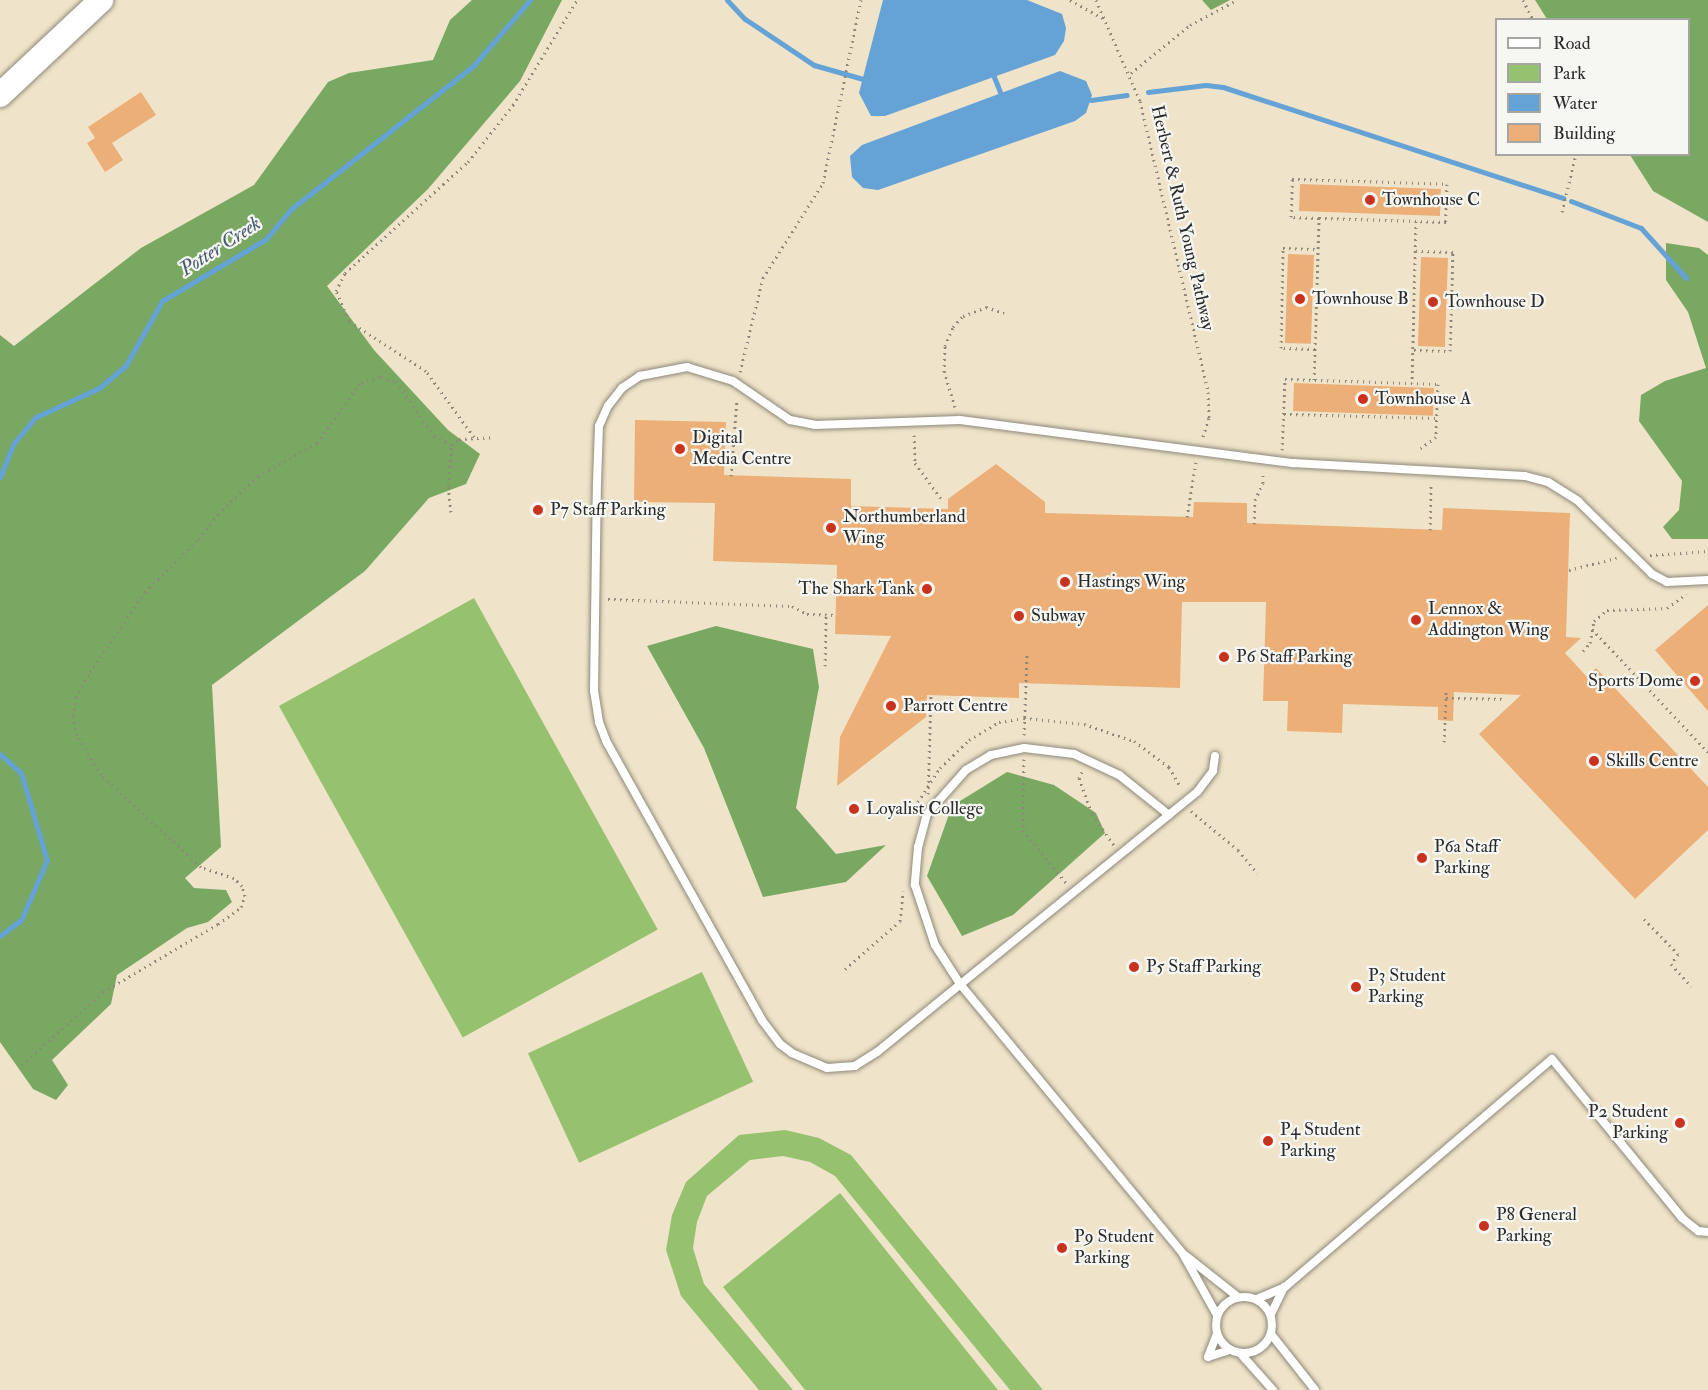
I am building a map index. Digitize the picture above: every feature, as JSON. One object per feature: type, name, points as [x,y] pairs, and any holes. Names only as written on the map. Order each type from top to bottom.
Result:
[{"type":"street","points":[[0,95],[101,0]]},
{"type":"lane","points":[[1215,756],[1207,781],[1186,800],[960,984],[855,1066],[827,1068],[780,1044],[762,1020],[607,743],[594,692],[599,426],[608,406],[622,388],[640,376],[663,369],[687,367],[715,373],[738,385],[790,420],[844,426],[960,420],[1281,461],[1486,471],[1548,482],[1578,501],[1652,574],[1666,582],[1704,580]]},
{"type":"lane","points":[[1168,815],[1128,782],[1087,760],[1049,748],[1024,748],[991,755],[966,770],[927,814],[918,847],[915,885],[935,945],[960,984],[1183,1254],[1217,1315]]},
{"type":"lane","points":[[1183,1254],[1238,1297],[1257,1299],[1285,1287],[1551,1059],[1682,1218],[1698,1231],[1708,1232]]},
{"type":"lane","points":[[1285,1287],[1271,1314],[1271,1334],[1315,1390]]},
{"type":"lane","points":[[1230,1350],[1208,1357],[1217,1334],[1217,1315],[1221,1306],[1238,1297]]},
{"type":"lane","points":[[1257,1299],[1271,1314]]},
{"type":"lane","points":[[1217,1334],[1230,1350],[1240,1353],[1259,1349],[1271,1334]]},
{"type":"lane","points":[[1240,1353],[1273,1390]]},
{"type":"path","points":[[474,437],[426,371],[349,321],[336,291],[345,273],[468,162],[513,105],[577,0]]},
{"type":"path","points":[[731,476],[733,416],[746,336],[763,278],[823,183],[861,0]]},
{"type":"path","points":[[1070,0],[1104,19]]},
{"type":"path","name":"Herbert & Ruth Young Pathway","points":[[1096,0],[1131,73],[1209,392],[1209,418],[1199,449],[1187,517]]},
{"type":"path","points":[[1131,73],[1190,25],[1237,0]]},
{"type":"path","points":[[1523,0],[1532,18]]},
{"type":"path","points":[[1562,212],[1576,156]]},
{"type":"path","points":[[1292,179],[1447,184],[1446,222],[1416,221],[1291,217],[1292,179]]},
{"type":"path","points":[[1314,380],[1319,218]]},
{"type":"path","points":[[1412,383],[1416,221]]},
{"type":"path","points":[[1315,349],[1281,348],[1283,248],[1318,249]]},
{"type":"path","points":[[1413,350],[1450,351],[1453,252],[1416,251]]},
{"type":"path","points":[[960,420],[944,372],[949,337],[963,316],[974,310],[986,307],[1004,313]]},
{"type":"path","points":[[22,1065],[103,992],[218,924],[241,907],[245,896],[242,886],[234,878],[201,867],[101,775],[77,735],[73,716],[76,697],[90,672],[145,592],[187,552],[218,514],[258,476],[317,443],[361,382],[381,377],[402,385],[434,436],[452,445],[474,437],[492,437]]},
{"type":"path","points":[[1281,461],[1285,379],[1438,384],[1436,437],[1421,448]]},
{"type":"path","points":[[1284,414],[1437,418]]},
{"type":"path","points":[[913,424],[915,463],[942,501]]},
{"type":"path","points":[[451,512],[448,485],[452,445]]},
{"type":"path","points":[[1254,524],[1255,500],[1263,483],[1263,458]]},
{"type":"path","points":[[1430,530],[1432,470]]},
{"type":"path","points":[[1583,651],[1590,643],[1592,629],[1599,614],[1616,607],[1667,609],[1704,580]]},
{"type":"path","points":[[595,599],[792,606],[807,614],[836,615]]},
{"type":"path","points":[[825,666],[826,615]]},
{"type":"path","points":[[1592,629],[1708,752]]},
{"type":"path","points":[[1026,655],[1023,830],[1074,892]]},
{"type":"path","points":[[1444,742],[1446,692]]},
{"type":"path","points":[[927,814],[931,695]]},
{"type":"path","points":[[1446,698],[1506,699]]},
{"type":"path","points":[[917,804],[929,784],[953,755],[985,729],[1024,718],[1084,724],[1134,741],[1169,766],[1190,811],[1238,850],[1257,873]]},
{"type":"path","points":[[1087,760],[1079,778],[1092,814],[1121,854]]},
{"type":"path","points":[[845,969],[900,921],[904,880]]},
{"type":"path","points":[[1644,920],[1678,954],[1671,964],[1691,986]]},
{"type":"green space","points":[[472,0],[562,0],[520,81],[428,189],[327,286],[374,350],[448,430],[480,454],[466,484],[429,498],[365,571],[212,685],[221,847],[185,878],[194,888],[226,890],[232,902],[208,922],[187,928],[117,975],[111,1004],[52,1060],[68,1085],[56,1100],[33,1089],[0,1042],[0,335],[14,346],[141,248],[254,185],[328,82],[349,73],[433,60],[450,20]]},
{"type":"green space","points":[[1202,0],[1230,0],[1211,10]]},
{"type":"green space","points":[[1535,0],[1708,0],[1708,222],[1653,191],[1631,156],[1690,156],[1690,18],[1546,18]]},
{"type":"green space","points":[[1666,243],[1699,248],[1708,255],[1708,539],[1672,539],[1663,527],[1679,510],[1682,481],[1639,421],[1641,395],[1665,381],[1706,368],[1688,312],[1666,280]]},
{"type":"green space","points":[[474,598],[658,929],[463,1038],[279,706]]},
{"type":"green space","points":[[716,626],[813,649],[819,687],[796,808],[836,854],[886,845],[846,882],[763,897],[704,748],[647,646]]},
{"type":"green space","points":[[1007,772],[1054,785],[1096,813],[1105,833],[1013,915],[962,936],[927,876],[952,806]]},
{"type":"green space","points":[[702,972],[753,1082],[579,1163],[528,1053]]},
{"type":"green space","points":[[785,1130],[819,1138],[851,1155],[1043,1390],[1010,1390],[835,1176],[810,1162],[783,1156],[750,1160],[707,1196],[697,1222],[693,1248],[704,1284],[793,1390],[759,1390],[681,1296],[666,1250],[672,1215],[686,1182],[739,1135]]},
{"type":"green space","points":[[840,1193],[998,1390],[805,1390],[723,1287]]},
{"type":"water","points":[[883,0],[1027,0],[1062,14],[1066,28],[1064,41],[1055,55],[885,116],[871,116],[859,93]]},
{"type":"water","points":[[1060,71],[1086,81],[1092,95],[1086,113],[1075,121],[878,190],[863,188],[852,177],[850,156],[862,145]]},
{"type":"building","points":[[141,92],[156,115],[112,143],[123,160],[105,172],[87,143],[95,138],[88,127]]},
{"type":"building","name":"Townhouse C","points":[[1300,184],[1441,189],[1440,216],[1299,211]]},
{"type":"building","name":"Townhouse B","points":[[1288,254],[1314,255],[1311,344],[1285,343]]},
{"type":"building","name":"Townhouse D","points":[[1421,257],[1448,258],[1445,347],[1418,346]]},
{"type":"building","name":"Townhouse A","points":[[1294,383],[1434,388],[1433,416],[1293,411]]},
{"type":"building","points":[[635,420],[726,422],[724,475],[851,479],[851,506],[948,509],[948,499],[996,464],[1045,502],[1045,513],[1193,517],[1194,502],[1247,503],[1247,523],[1442,530],[1443,508],[1570,513],[1566,637],[1581,638],[1565,653],[1587,677],[1596,668],[1708,787],[1708,830],[1635,899],[1479,734],[1521,695],[1454,692],[1453,721],[1438,720],[1438,707],[1343,704],[1342,733],[1287,731],[1288,701],[1263,701],[1266,602],[1182,602],[1180,688],[1019,683],[1019,698],[927,695],[926,717],[837,786],[840,737],[891,636],[835,634],[837,565],[713,561],[715,503],[634,502]]},
{"type":"building","name":"Sports Dome","points":[[1708,605],[1708,711],[1655,650]]},
{"type":"waterway","name":"Potter Creek","points":[[0,477],[14,443],[36,417],[99,388],[126,365],[162,301],[266,239],[290,210],[474,65],[530,0]]},
{"type":"waterway","points":[[727,0],[745,19],[814,65],[863,79]]},
{"type":"waterway","points":[[994,77],[1001,94]]},
{"type":"waterway","points":[[1148,92],[1206,85],[1223,87],[1563,198]]},
{"type":"waterway","points":[[1091,100],[1127,95]]},
{"type":"waterway","points":[[1571,201],[1641,228],[1686,278]]},
{"type":"waterway","name":"Potter Creek","points":[[0,754],[21,773],[47,860],[21,920],[0,936]]},
{"type":"place","name":"Townhouse C","points":[[1370,200]]},
{"type":"place","name":"Townhouse B","points":[[1300,299]]},
{"type":"place","name":"Townhouse D","points":[[1433,302]]},
{"type":"place","name":"Townhouse A","points":[[1363,399]]},
{"type":"place","name":"Digital Media Centre","points":[[680,449]]},
{"type":"place","name":"P7 Staff Parking","points":[[538,510]]},
{"type":"place","name":"Northumberland Wing","points":[[831,528]]},
{"type":"place","name":"Hastings Wing","points":[[1065,582]]},
{"type":"place","name":"The Shark Tank","points":[[927,589]]},
{"type":"place","name":"Subway","points":[[1019,616]]},
{"type":"place","name":"Lennox & Addington Wing","points":[[1416,620]]},
{"type":"place","name":"P6 Staff Parking","points":[[1224,657]]},
{"type":"place","name":"Sports Dome","points":[[1695,681]]},
{"type":"place","name":"Parrott Centre","points":[[891,706]]},
{"type":"place","name":"Skills Centre","points":[[1594,761]]},
{"type":"place","name":"Loyalist College","points":[[854,809]]},
{"type":"place","name":"P6a Staff Parking","points":[[1422,858]]},
{"type":"place","name":"P5 Staff Parking","points":[[1134,967]]},
{"type":"place","name":"P3 Student Parking","points":[[1356,987]]},
{"type":"place","name":"P2 Student Parking","points":[[1680,1123]]},
{"type":"place","name":"P4 Student Parking","points":[[1268,1141]]},
{"type":"place","name":"P8 General Parking","points":[[1484,1226]]},
{"type":"place","name":"P9 Student Parking","points":[[1062,1248]]}]
